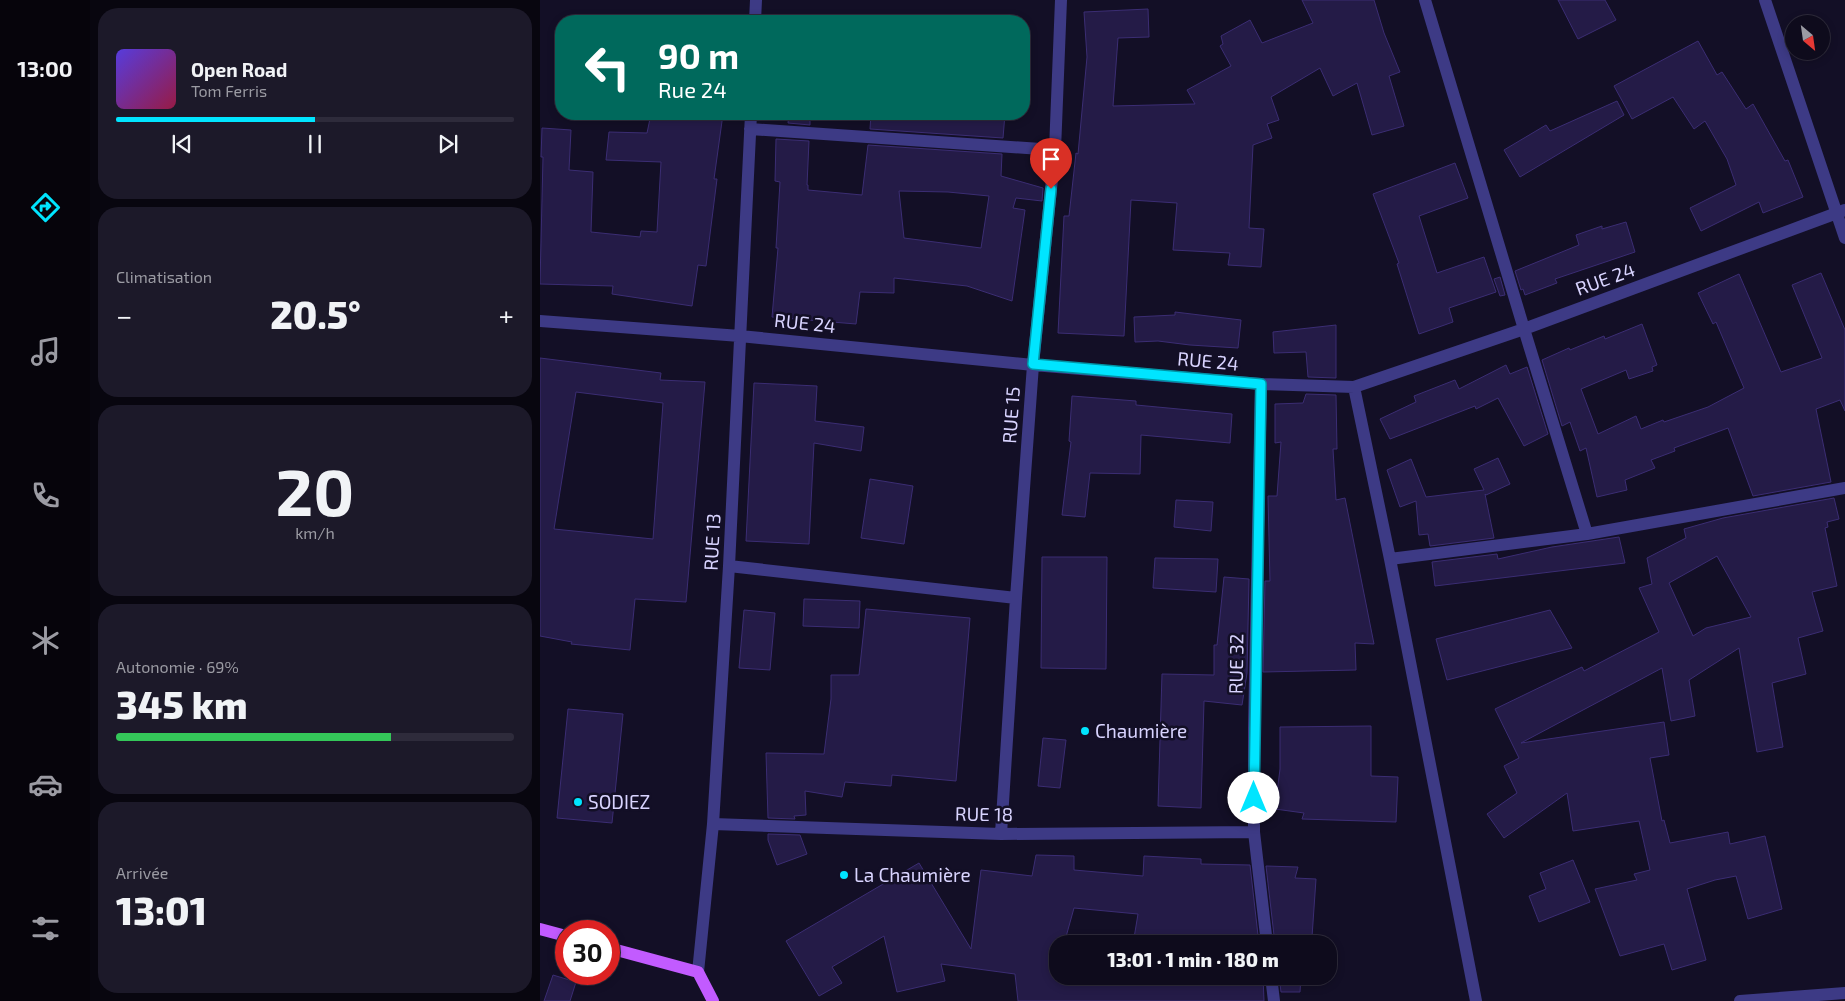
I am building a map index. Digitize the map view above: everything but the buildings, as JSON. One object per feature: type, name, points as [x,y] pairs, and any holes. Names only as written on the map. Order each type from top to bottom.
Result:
[{"type":"main road","points":[[540,929],[555,933]]},
{"type":"main road","points":[[620,951],[698,972],[713,1001]]},
{"type":"street","points":[[755,15],[756,0]]},
{"type":"street","name":"RUE 15","points":[[1001,834],[1033,364],[1055,150],[1061,0]]},
{"type":"street","points":[[1425,0],[1587,534]]},
{"type":"street","points":[[1766,0],[1841,212],[1845,238]]},
{"type":"street","name":"RUE 13","points":[[698,972],[713,824],[729,566],[751,120]]},
{"type":"street","points":[[750,130],[1055,150]]},
{"type":"street","name":"RUE 24","points":[[540,321],[740,336],[1261,384],[1354,387],[1524,329],[1841,212]]},
{"type":"street","name":"RUE 32","points":[[1261,384],[1254,728],[1254,832],[1266,935]]},
{"type":"street","points":[[1354,387],[1390,559],[1476,1001]]},
{"type":"street","points":[[1390,559],[1587,534],[1845,488]]},
{"type":"street","points":[[729,566],[1016,598]]},
{"type":"street","name":"RUE 18","points":[[713,824],[1001,834],[1254,832]]},
{"type":"street","points":[[1272,985],[1274,1001]]},
{"type":"street","points":[[1740,1001],[1845,993]]},
{"type":"place","name":"Chaumière","points":[[1085,731]]},
{"type":"place","name":"SODIEZ","points":[[578,802]]},
{"type":"place","name":"La Chaumière","points":[[844,875]]},
{"type":"route","points":[[1051,189],[1033,364],[1261,384],[1254,798]]}]
